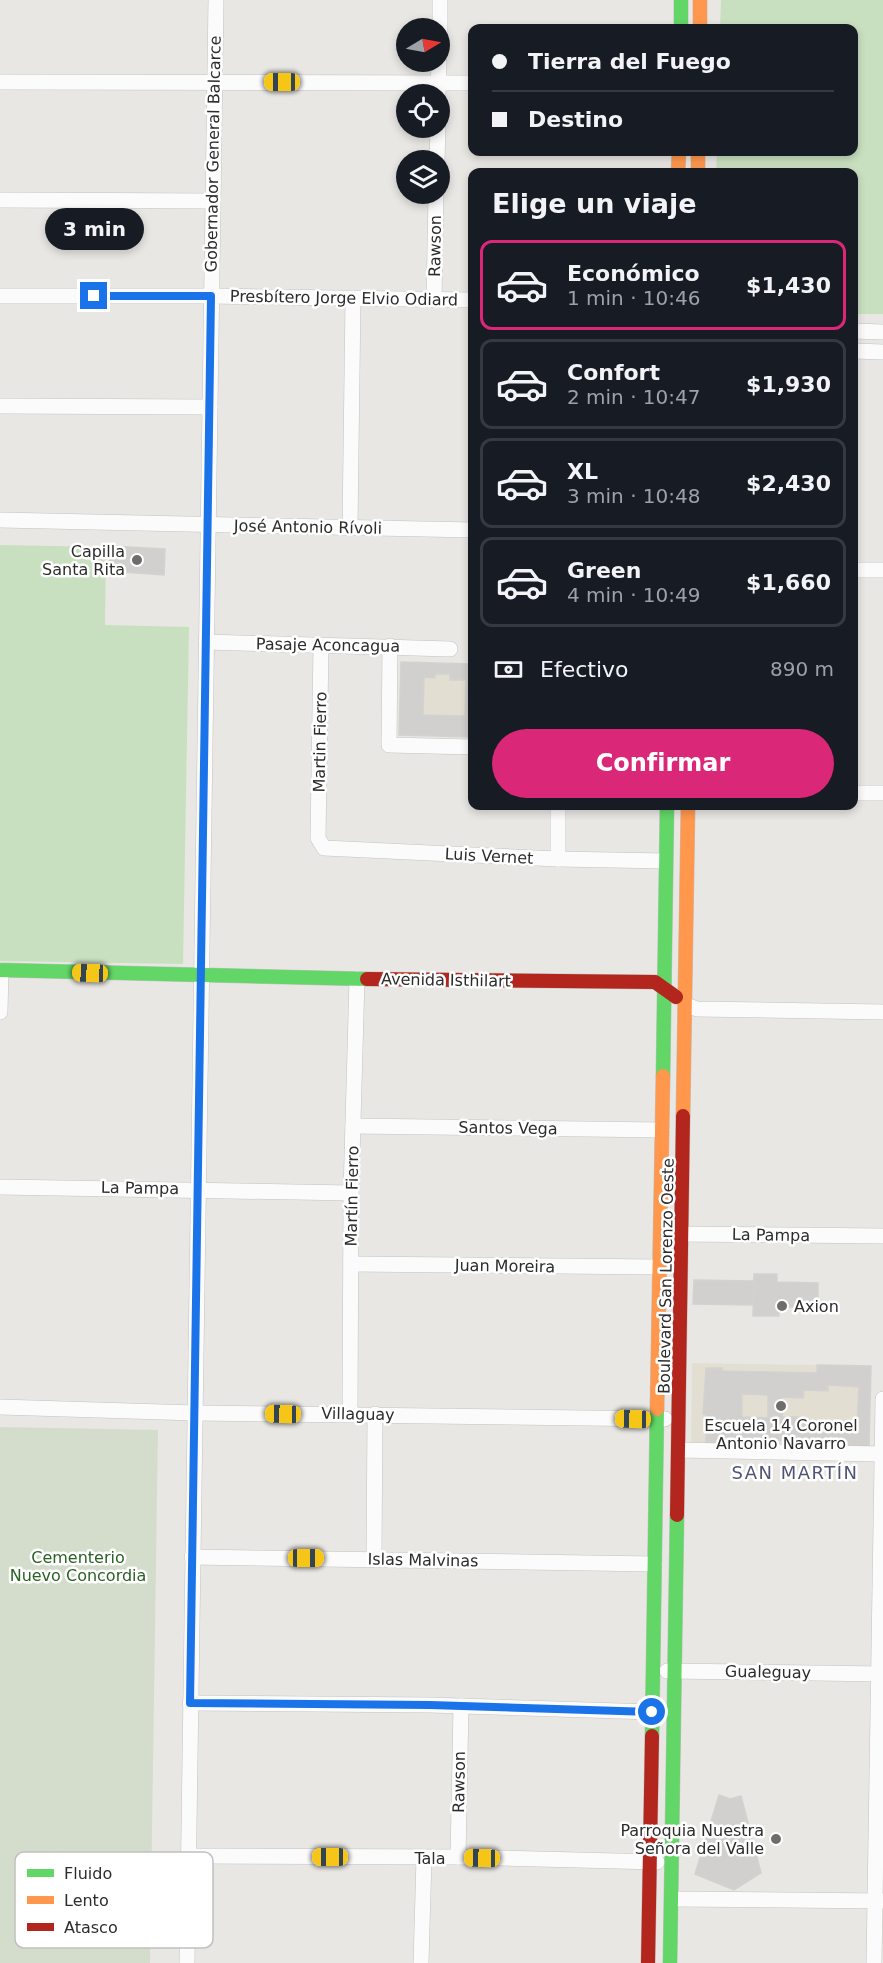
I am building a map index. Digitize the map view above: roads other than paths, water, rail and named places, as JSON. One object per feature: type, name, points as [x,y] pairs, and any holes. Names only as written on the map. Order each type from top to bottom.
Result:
[{"type":"main road","points":[[681,0],[681,24]]},
{"type":"main road","points":[[700,0],[700,24]]},
{"type":"main road","name":"Boulevard San Lorenzo Oeste","points":[[648,1963],[666,810]]},
{"type":"main road","name":"Boulevard San Lorenzo Oeste","points":[[670,1963],[688,810]]},
{"type":"main road","name":"Avenida Isthilart","points":[[1,970],[357,979],[655,982],[686,1005]]},
{"type":"street","name":"Gobernador General Balcarce","points":[[188,1852],[216,0]]},
{"type":"street","points":[[440,0],[440,18]]},
{"type":"street","points":[[0,81],[214,82],[396,87]]},
{"type":"street","points":[[450,86],[468,84]]},
{"type":"street","points":[[0,200],[213,201]]},
{"type":"street","name":"Rawson","points":[[434,299],[436,204]]},
{"type":"street","name":"Presbítero Jorge Elvio Odiard","points":[[0,296],[468,300]]},
{"type":"street","points":[[350,528],[353,298]]},
{"type":"street","points":[[858,331],[883,332]]},
{"type":"street","points":[[858,351],[883,351]]},
{"type":"street","points":[[0,406],[210,407]]},
{"type":"street","name":"José Antonio Rívoli","points":[[0,520],[468,530]]},
{"type":"street","points":[[858,570],[883,570]]},
{"type":"street","name":"Pasaje Aconcagua","points":[[206,642],[450,649]]},
{"type":"street","name":"Martin Fierro","points":[[318,838],[321,645]]},
{"type":"street","points":[[390,646],[389,745],[468,747]]},
{"type":"street","points":[[858,793],[883,793]]},
{"type":"street","points":[[558,810],[558,859]]},
{"type":"street","name":"Luis Vernet","points":[[318,838],[321,846],[327,849],[558,859],[666,861]]},
{"type":"street","points":[[0,1012],[1,970]]},
{"type":"street","name":"Martín Fierro","points":[[350,1414],[351,1193],[357,979]]},
{"type":"street","name":"Avenida Isthilart","points":[[686,1005],[698,1009],[883,1012]]},
{"type":"street","name":"Santos Vega","points":[[353,1125],[662,1130]]},
{"type":"street","name":"La Pampa","points":[[0,1186],[351,1193]]},
{"type":"street","name":"La Pampa","points":[[660,1234],[883,1236]]},
{"type":"street","name":"Juan Moreira","points":[[351,1264],[659,1268]]},
{"type":"street","points":[[874,1963],[879,1901],[883,1399]]},
{"type":"street","name":"Villaguay","points":[[0,1407],[195,1413],[680,1420]]},
{"type":"street","points":[[375,1414],[375,1559]]},
{"type":"street","points":[[679,1450],[882,1454]]},
{"type":"street","name":"Islas Malvinas","points":[[192,1557],[654,1564]]},
{"type":"street","name":"Gualeguay","points":[[653,1671],[881,1674]]},
{"type":"street","points":[[190,1703],[461,1706],[652,1712]]},
{"type":"street","name":"Rawson","points":[[458,1857],[461,1706]]},
{"type":"street","name":"Tala","points":[[213,1856],[458,1857],[672,1862]]},
{"type":"street","points":[[422,1963],[424,1858]]},
{"type":"street","points":[[672,1899],[879,1901]]},
{"type":"street","name":"Gobernador General Balcarce","points":[[187,1948],[187,1963]]},
{"type":"place","name":"Capilla Santa Rita","points":[[137,560]]},
{"type":"place","name":"Axion","points":[[782,1306]]},
{"type":"place","name":"Escuela 14 Coronel Antonio Navarro","points":[[781,1406]]},
{"type":"place","name":"Parroquia Nuestra Señora del Valle","points":[[776,1839]]},
{"type":"district","name":"SAN MARTÍN","points":[[795,1472]]},
{"type":"park label","name":"Cementerio Nuevo Concordia","points":[[78,1566]]}]
